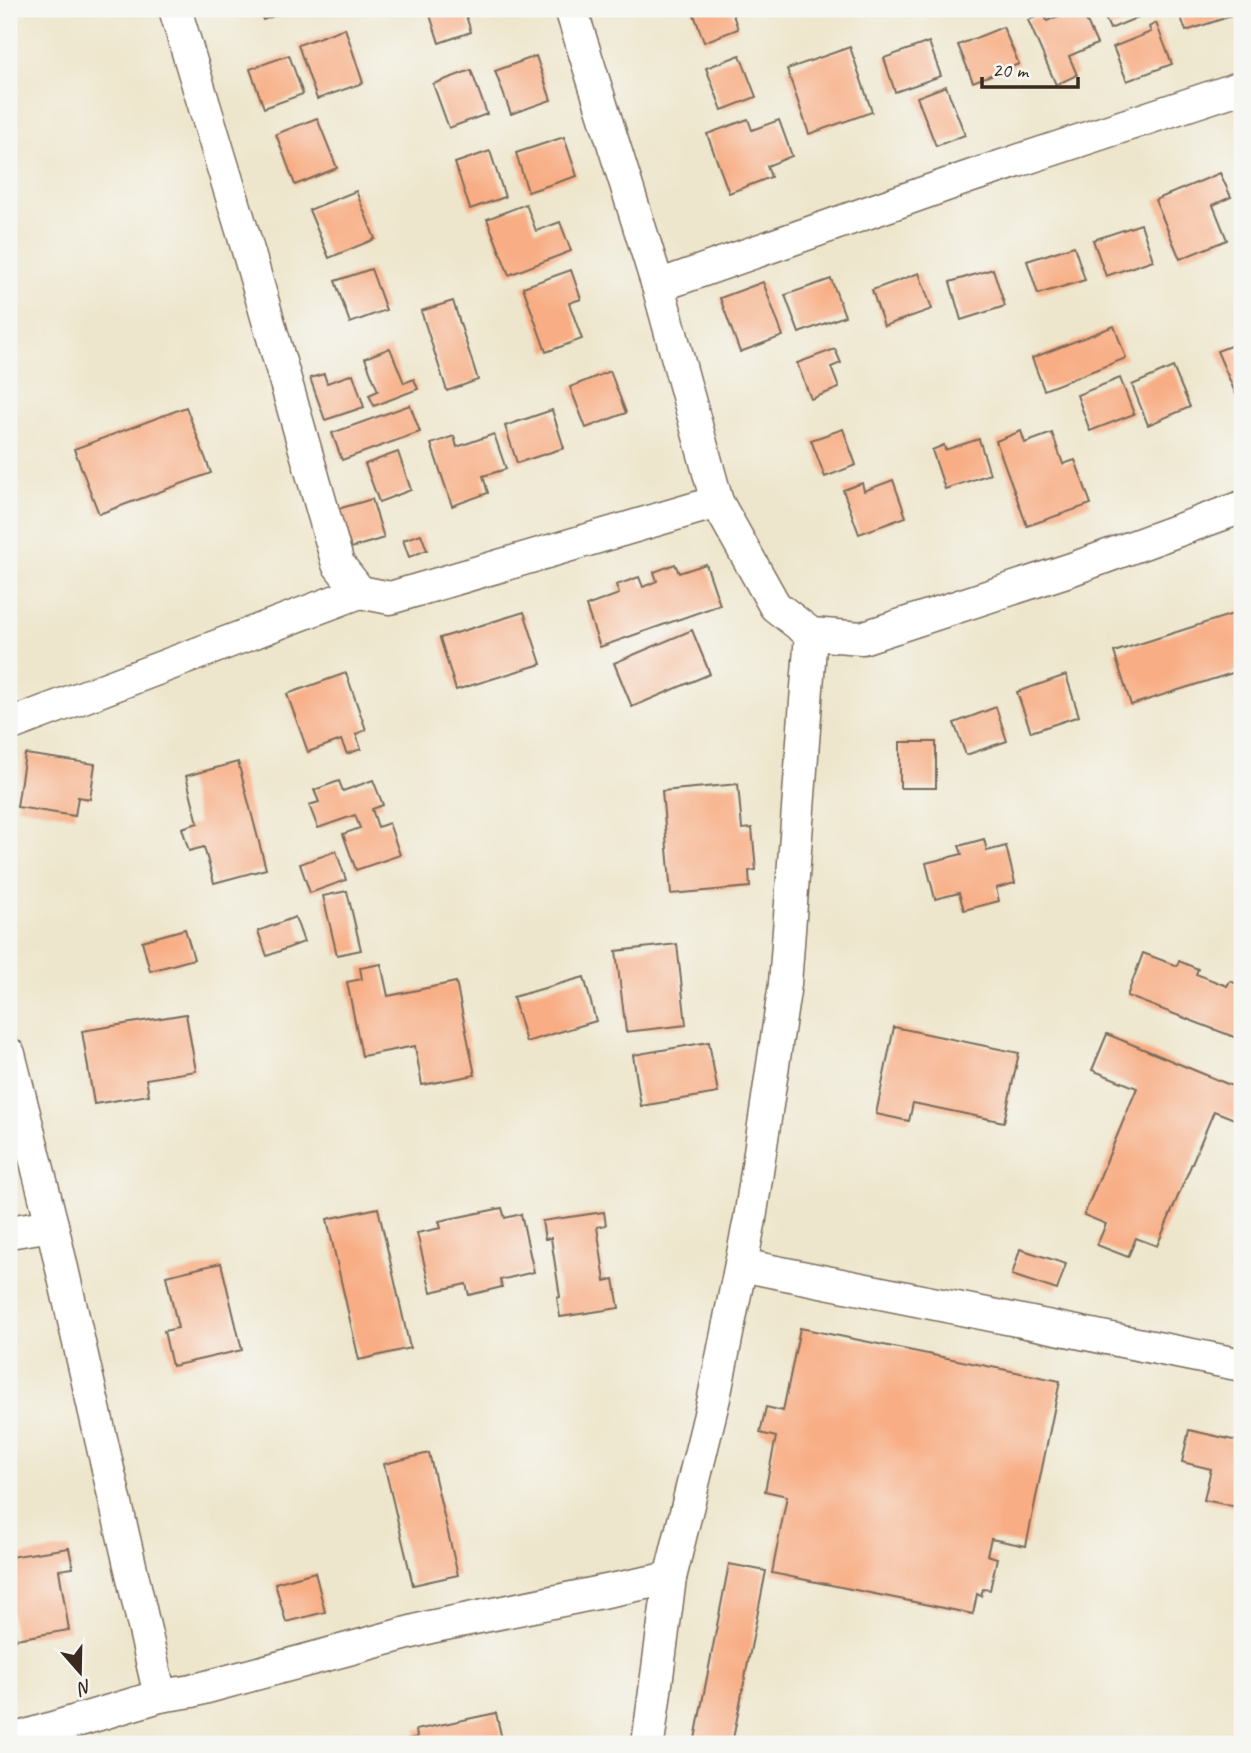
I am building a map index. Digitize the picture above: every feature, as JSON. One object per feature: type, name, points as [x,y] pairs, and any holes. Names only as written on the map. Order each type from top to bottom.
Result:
[{"type":"street","points":[[175,9],[246,240],[338,564],[360,592]]},
{"type":"street","points":[[571,9],[658,286],[717,502],[775,606],[811,634],[862,638],[1072,569],[1242,507]]},
{"type":"street","points":[[658,286],[969,177],[1242,87]]},
{"type":"street","points":[[9,725],[360,592],[390,598],[717,502]]},
{"type":"street","points":[[648,1744],[670,1578],[714,1398],[750,1219],[785,984],[811,634]]},
{"type":"street","points":[[9,1054],[52,1226],[160,1696]]},
{"type":"street","points":[[9,1231],[52,1226]]},
{"type":"street","points":[[741,1265],[1242,1365]]},
{"type":"street","points":[[9,1741],[160,1696],[192,1691],[430,1627],[670,1578]]},
{"type":"building","points":[[259,9],[292,9],[263,20]]},
{"type":"building","points":[[428,9],[464,9],[471,32],[439,43]]},
{"type":"building","points":[[692,9],[731,9],[738,29],[704,42]]},
{"type":"building","points":[[1081,9],[1097,44],[1069,56],[1077,75],[1056,85],[1028,20],[1044,13],[1047,21]]},
{"type":"building","points":[[1101,9],[1152,9],[1153,11],[1110,29]]},
{"type":"building","points":[[1178,9],[1239,9],[1240,13],[1186,31]]},
{"type":"building","points":[[1156,23],[1172,64],[1127,81],[1113,47],[1151,32],[1149,27]]},
{"type":"building","points":[[1003,27],[1019,64],[973,82],[958,45]]},
{"type":"building","points":[[345,28],[363,83],[317,99],[298,45]]},
{"type":"building","points":[[929,42],[941,76],[895,92],[884,58]]},
{"type":"building","points":[[850,47],[872,112],[809,134],[787,69]]},
{"type":"building","points":[[289,55],[303,94],[264,108],[250,69]]},
{"type":"building","points":[[740,55],[756,97],[722,110],[706,68]]},
{"type":"building","points":[[536,56],[551,100],[511,114],[495,71]]},
{"type":"building","points":[[471,70],[487,114],[449,128],[433,84]]},
{"type":"building","points":[[946,86],[965,135],[936,146],[917,97]]},
{"type":"building","points":[[317,118],[337,168],[295,185],[276,134]]},
{"type":"building","points":[[748,119],[752,130],[779,120],[792,156],[767,166],[771,177],[729,193],[707,134]]},
{"type":"building","points":[[564,137],[577,176],[528,192],[516,153]]},
{"type":"building","points":[[490,151],[505,197],[470,209],[455,163]]},
{"type":"building","points":[[1220,173],[1231,197],[1213,205],[1227,240],[1180,259],[1155,200]]},
{"type":"building","points":[[356,191],[375,239],[329,258],[309,210]]},
{"type":"building","points":[[526,204],[536,231],[560,222],[571,251],[509,275],[487,219]]},
{"type":"building","points":[[1141,224],[1153,260],[1106,276],[1093,240]]},
{"type":"building","points":[[1074,246],[1085,280],[1038,294],[1027,261]]},
{"type":"building","points":[[371,269],[386,310],[350,323],[335,281]]},
{"type":"building","points":[[993,269],[1005,306],[961,320],[950,282]]},
{"type":"building","points":[[571,270],[581,299],[569,303],[582,339],[546,352],[523,287]]},
{"type":"building","points":[[919,273],[932,309],[884,326],[872,290]]},
{"type":"building","points":[[831,279],[845,316],[799,333],[785,295]]},
{"type":"building","points":[[763,282],[783,336],[740,352],[720,298]]},
{"type":"building","points":[[453,301],[478,380],[447,391],[421,311]]},
{"type":"building","points":[[1114,326],[1126,358],[1044,390],[1032,358]]},
{"type":"building","points":[[1233,345],[1237,353],[1242,351],[1242,395],[1237,397],[1217,351]]},
{"type":"building","points":[[390,348],[404,383],[414,379],[418,389],[374,406],[369,395],[378,391],[365,358]]},
{"type":"building","points":[[835,349],[841,363],[831,367],[839,388],[811,399],[797,363]]},
{"type":"building","points":[[1173,367],[1190,407],[1148,425],[1132,385]]},
{"type":"building","points":[[610,371],[626,413],[586,428],[570,387]]},
{"type":"building","points":[[324,374],[327,383],[353,374],[364,407],[325,420],[310,378]]},
{"type":"building","points":[[1120,378],[1134,414],[1090,431],[1077,395]]},
{"type":"building","points":[[410,405],[420,432],[342,460],[332,433]]},
{"type":"building","points":[[186,407],[211,473],[99,514],[74,449]]},
{"type":"building","points":[[552,410],[564,448],[517,463],[505,426]]},
{"type":"building","points":[[843,429],[856,465],[825,477],[811,440]]},
{"type":"building","points":[[1021,431],[1025,443],[1052,433],[1063,464],[1075,460],[1091,504],[1027,526],[996,441]]},
{"type":"building","points":[[494,434],[506,469],[483,476],[488,493],[452,506],[431,444],[454,436],[457,447]]},
{"type":"building","points":[[979,439],[990,474],[945,489],[932,450],[944,445],[945,450]]},
{"type":"building","points":[[398,452],[411,490],[379,502],[365,464]]},
{"type":"building","points":[[893,480],[906,517],[859,534],[843,490],[862,483],[864,491]]},
{"type":"building","points":[[372,499],[384,538],[351,548],[338,509]]},
{"type":"building","points":[[421,534],[427,550],[409,557],[403,540]]},
{"type":"building","points":[[675,564],[679,573],[706,564],[720,605],[600,647],[586,606],[619,594],[616,585],[639,577],[643,587],[657,581],[654,572]]},
{"type":"building","points":[[1242,611],[1242,670],[1131,705],[1114,652]]},
{"type":"building","points":[[524,612],[541,664],[456,690],[440,638]]},
{"type":"building","points":[[692,630],[710,674],[632,707],[614,663]]},
{"type":"building","points":[[346,673],[366,730],[356,734],[361,749],[347,754],[341,740],[308,752],[287,694]]},
{"type":"building","points":[[1066,675],[1079,716],[1031,732],[1017,692]]},
{"type":"building","points":[[996,707],[1007,741],[966,755],[954,723]]},
{"type":"building","points":[[900,742],[936,742],[936,788],[900,788]]},
{"type":"building","points":[[25,754],[95,764],[90,799],[78,797],[75,816],[17,807]]},
{"type":"building","points":[[238,762],[266,869],[214,883],[204,847],[189,851],[182,828],[198,823],[186,776]]},
{"type":"building","points":[[373,780],[383,805],[372,809],[378,827],[389,823],[400,855],[356,870],[343,834],[360,828],[355,815],[318,828],[309,805],[319,802],[314,790],[339,781],[343,791]]},
{"type":"building","points":[[738,784],[742,829],[752,828],[756,870],[749,871],[750,887],[671,894],[662,791]]},
{"type":"building","points":[[984,839],[987,851],[1006,846],[1015,883],[996,888],[999,901],[964,910],[959,893],[935,899],[926,863],[962,854],[959,846]]},
{"type":"building","points":[[336,851],[346,880],[310,893],[300,864]]},
{"type":"building","points":[[347,891],[361,950],[337,955],[323,896]]},
{"type":"building","points":[[295,917],[304,942],[267,956],[258,931]]},
{"type":"building","points":[[185,929],[194,959],[150,971],[142,941]]},
{"type":"building","points":[[677,944],[686,1025],[626,1032],[616,951]]},
{"type":"building","points":[[1143,953],[1177,966],[1179,961],[1198,969],[1196,974],[1227,986],[1230,981],[1242,986],[1242,1040],[1127,996]]},
{"type":"building","points":[[381,964],[388,996],[456,982],[475,1075],[422,1085],[415,1046],[362,1056],[347,982],[362,979],[360,968]]},
{"type":"building","points":[[584,977],[596,1021],[526,1042],[513,997]]},
{"type":"building","points":[[186,1014],[196,1071],[146,1079],[149,1095],[94,1104],[82,1031]]},
{"type":"building","points":[[894,1027],[1019,1053],[1004,1122],[913,1103],[909,1121],[876,1114]]},
{"type":"building","points":[[1107,1034],[1242,1090],[1242,1122],[1214,1111],[1157,1246],[1136,1238],[1128,1257],[1097,1245],[1106,1224],[1084,1215],[1137,1088],[1092,1070]]},
{"type":"building","points":[[709,1042],[718,1093],[641,1106],[633,1055]]},
{"type":"building","points":[[378,1208],[410,1348],[359,1360],[327,1219]]},
{"type":"building","points":[[502,1208],[505,1218],[521,1214],[534,1272],[500,1280],[502,1287],[469,1295],[466,1284],[431,1292],[417,1233],[441,1228],[439,1221]]},
{"type":"building","points":[[604,1212],[606,1225],[597,1227],[605,1281],[614,1279],[619,1308],[560,1317],[557,1298],[560,1297],[551,1238],[545,1239],[542,1221]]},
{"type":"building","points":[[1020,1249],[1066,1264],[1057,1290],[1012,1275]]},
{"type":"building","points":[[221,1263],[242,1350],[172,1366],[164,1331],[178,1328],[166,1276]]},
{"type":"building","points":[[800,1328],[1060,1381],[1026,1546],[991,1539],[987,1555],[997,1558],[990,1590],[983,1589],[981,1596],[977,1594],[973,1614],[772,1573],[787,1496],[765,1491],[776,1437],[760,1433],[766,1407],[783,1411]]},
{"type":"building","points":[[1189,1430],[1242,1442],[1242,1508],[1204,1500],[1211,1469],[1182,1462]]},
{"type":"building","points":[[429,1453],[458,1575],[413,1585],[384,1464]]},
{"type":"building","points":[[69,1548],[73,1568],[59,1570],[69,1630],[15,1639],[9,1597],[9,1557]]},
{"type":"building","points":[[729,1564],[766,1571],[732,1744],[694,1744]]},
{"type":"building","points":[[315,1572],[325,1612],[286,1622],[275,1583]]},
{"type":"building","points":[[496,1713],[503,1744],[400,1744],[400,1741],[417,1737],[416,1730]]}]
